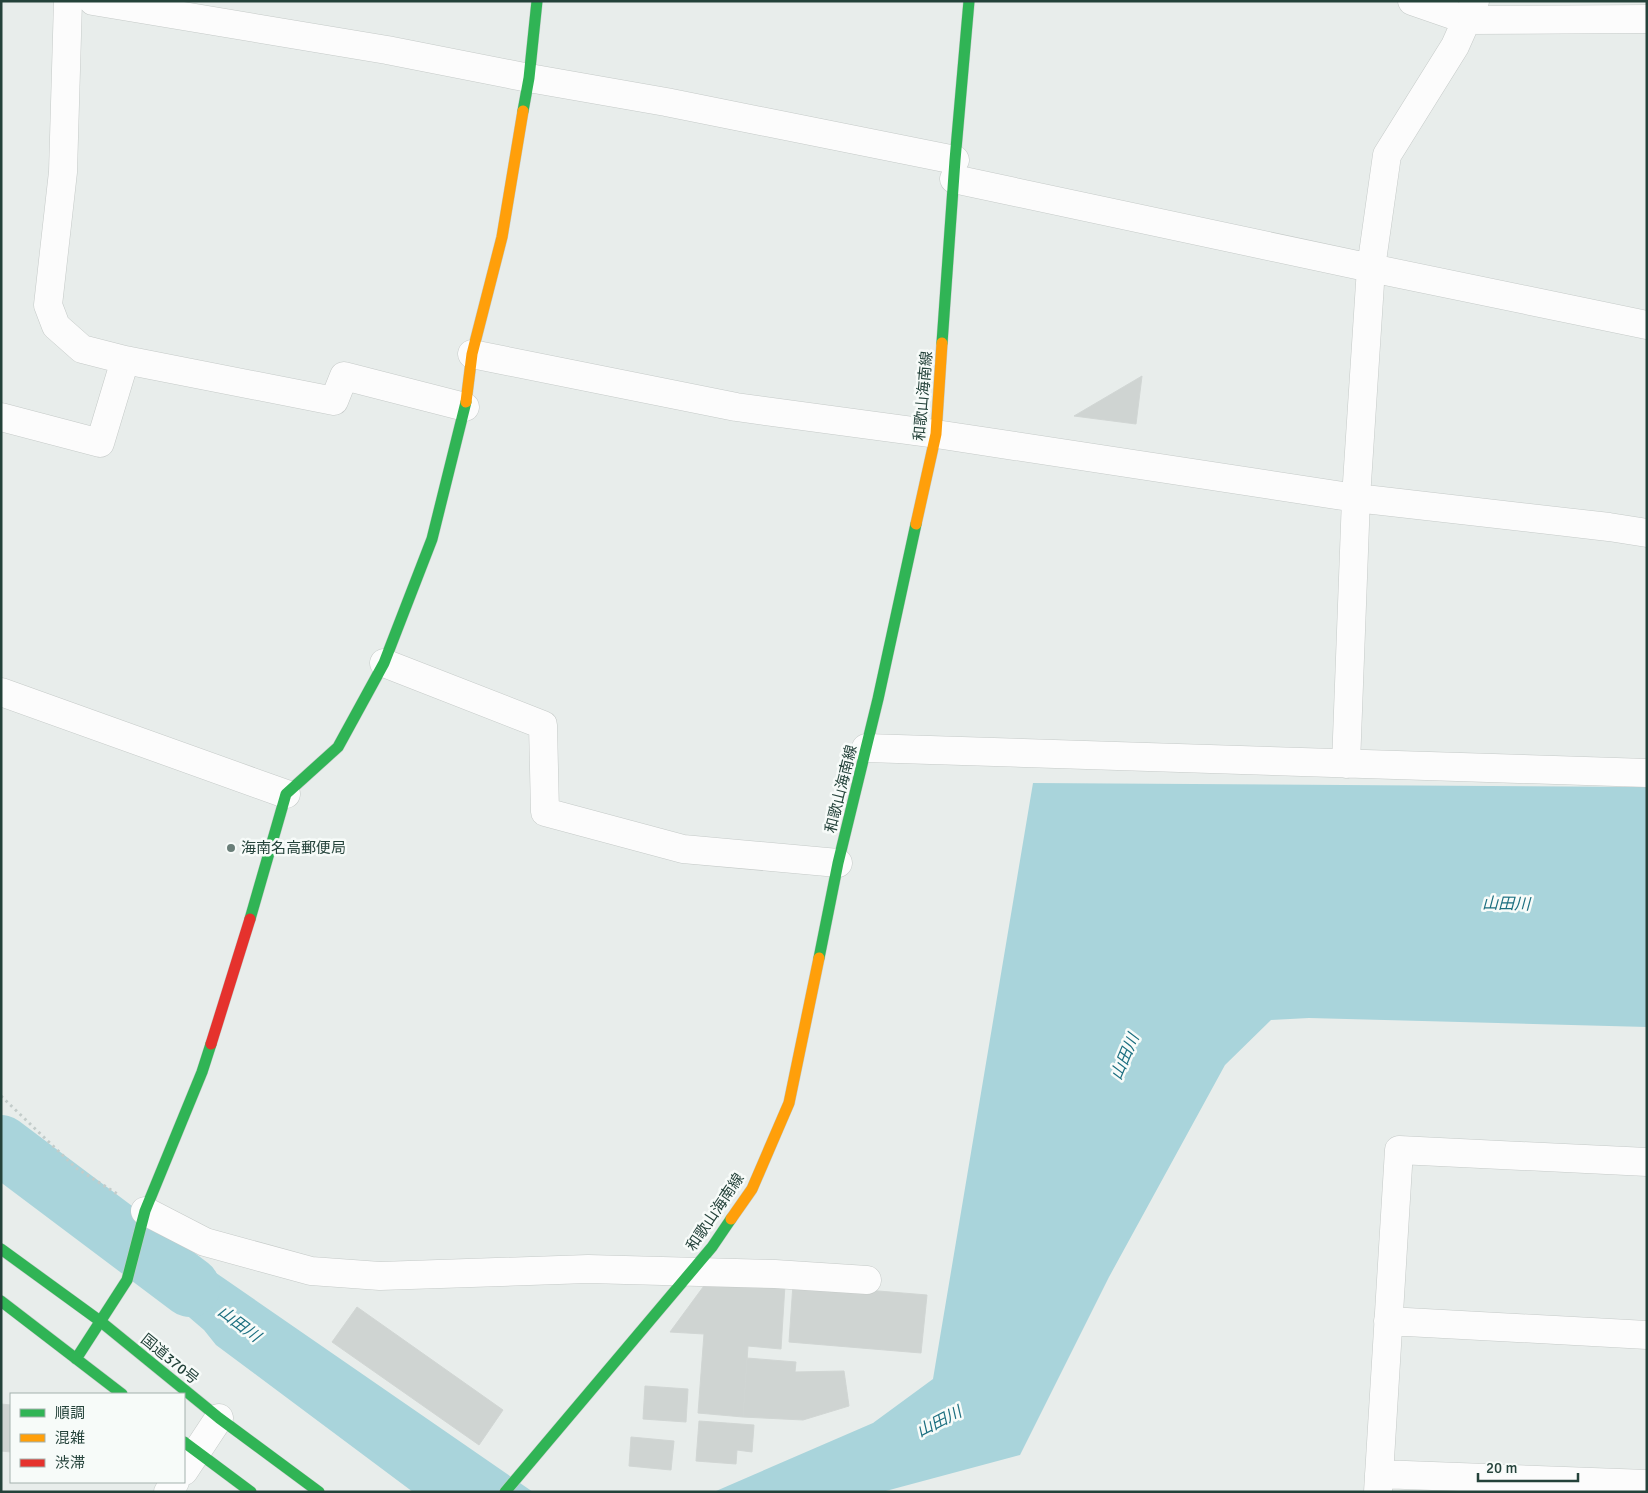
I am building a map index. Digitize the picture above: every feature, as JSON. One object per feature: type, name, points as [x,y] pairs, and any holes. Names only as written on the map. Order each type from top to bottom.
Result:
[{"type":"main road","points":[[76,1359],[127,1280],[144,1216],[202,1072],[286,794],[338,747],[384,663],[432,539],[465,407],[472,354],[502,237],[529,78],[537,1]]},
{"type":"main road","name":"和歌山海南線","points":[[505,1492],[712,1247],[752,1189],[789,1103],[838,863],[866,748],[936,434],[954,169],[969,1]]},
{"type":"main road","name":"国道370号","points":[[1,1249],[100,1321],[219,1418],[319,1492]]},
{"type":"main road","points":[[1,1301],[121,1393]]},
{"type":"main road","points":[[188,1455],[251,1492]]},
{"type":"street","points":[[68,1],[63,172],[48,304],[56,326],[82,349],[125,360],[334,401],[344,376],[465,407]]},
{"type":"street","points":[[93,1],[387,50],[529,78],[666,102],[1370,268],[1647,325]]},
{"type":"street","points":[[1412,1],[1471,11],[1647,18]]},
{"type":"street","points":[[1346,764],[1356,498],[1370,268],[1387,154],[1455,46],[1471,11]]},
{"type":"street","points":[[472,354],[736,407],[936,434],[1356,498],[1647,533]]},
{"type":"street","points":[[1,418],[100,443],[125,360]]},
{"type":"street","points":[[384,663],[543,725],[545,812],[683,849],[838,863]]},
{"type":"street","points":[[1,692],[286,794]]},
{"type":"street","points":[[866,748],[1647,773]]},
{"type":"street","points":[[1647,1162],[1399,1150],[1379,1483],[1647,1484]]},
{"type":"street","points":[[144,1216],[205,1242],[310,1271],[380,1276],[588,1269],[775,1274],[867,1280]]},
{"type":"street","points":[[1388,1321],[1647,1335]]},
{"type":"street","points":[[188,1455],[219,1418]]},
{"type":"path","points":[[1,1096],[76,1168],[144,1216]]},
{"type":"water","points":[[1033,783],[1647,787],[1647,1027],[1309,1018],[1271,1020],[1225,1065],[1109,1277],[1020,1455],[882,1492],[703,1492],[716,1491],[873,1423],[933,1379]]},
{"type":"water","points":[[151,1228],[533,1492],[413,1492],[216,1345],[204,1330],[140,1275]]},
{"type":"building","points":[[1142,376],[1136,424],[1074,416]]},
{"type":"building","points":[[709,1279],[785,1285],[781,1349],[748,1346],[743,1417],[698,1413],[704,1334],[670,1332]]},
{"type":"building","points":[[793,1284],[927,1295],[921,1353],[789,1342]]},
{"type":"building","points":[[357,1307],[503,1410],[479,1445],[332,1342]]},
{"type":"building","points":[[747,1358],[796,1362],[795,1372],[844,1371],[849,1406],[803,1420],[743,1417]]},
{"type":"building","points":[[645,1386],[688,1389],[686,1422],[643,1419]]},
{"type":"building","points":[[1,1404],[10,1405],[10,1452],[1,1451]]},
{"type":"building","points":[[699,1421],[754,1425],[752,1452],[737,1450],[736,1464],[696,1461]]},
{"type":"building","points":[[631,1437],[674,1441],[671,1470],[629,1466]]},
{"type":"waterway","name":"山田川","points":[[1,1145],[190,1287]]},
{"type":"traffic: fast","points":[[523,111],[529,78],[537,1]]},
{"type":"traffic: fast","points":[[942,343],[969,1]]},
{"type":"traffic: fast","points":[[250,919],[286,794],[338,747],[384,663],[432,539],[466,402]]},
{"type":"traffic: fast","points":[[819,958],[838,863],[878,699],[916,524]]},
{"type":"traffic: fast","points":[[76,1359],[127,1280],[145,1211],[202,1072],[211,1044]]},
{"type":"traffic: fast","points":[[505,1492],[712,1247],[731,1219]]},
{"type":"traffic: fast","points":[[1,1249],[100,1321],[219,1418],[319,1492]]},
{"type":"traffic: fast","points":[[1,1301],[121,1393]]},
{"type":"traffic: fast","points":[[185,1443],[251,1492]]},
{"type":"traffic: slow","points":[[466,402],[472,354],[502,237],[523,111]]},
{"type":"traffic: slow","points":[[916,524],[936,434],[942,343]]},
{"type":"traffic: slow","points":[[731,1219],[752,1189],[789,1103],[819,958]]},
{"type":"traffic: jam","points":[[211,1044],[250,919]]},
{"type":"place","name":"海南名高郵便局","points":[[231,848]]}]
